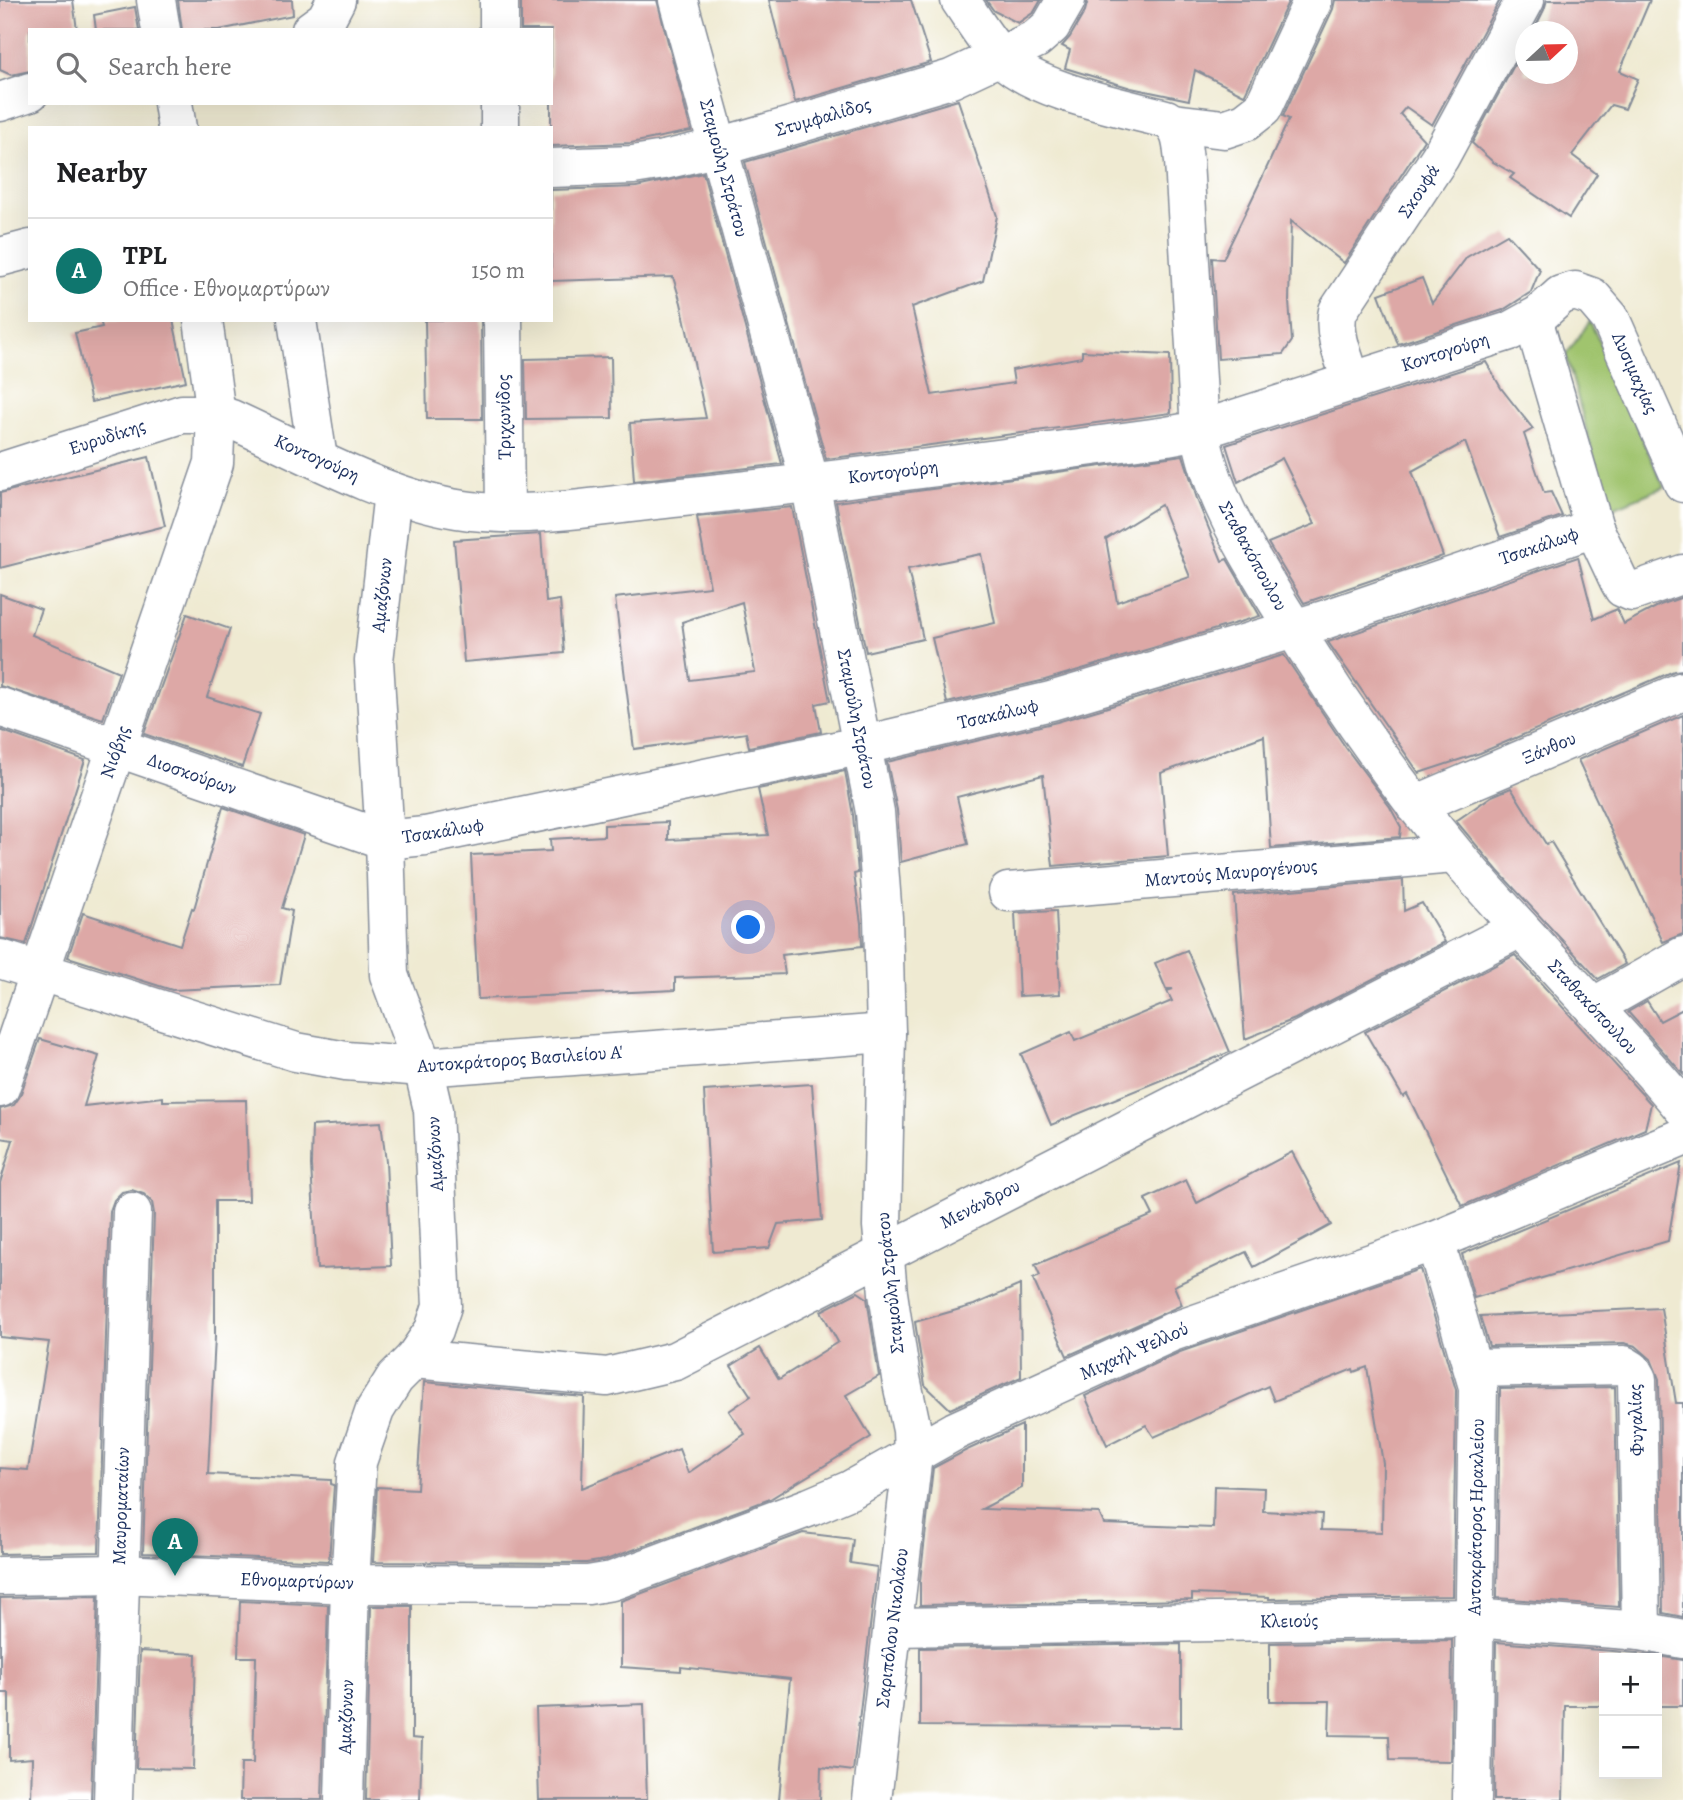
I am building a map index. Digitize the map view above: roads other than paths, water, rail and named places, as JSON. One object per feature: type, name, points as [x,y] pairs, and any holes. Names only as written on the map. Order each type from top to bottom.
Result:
[{"type":"street","points":[[156,0],[161,28]]},
{"type":"street","points":[[499,0],[499,28]]},
{"type":"street","name":"Σταμούλη Στράτου","points":[[678,0],[810,483],[864,745],[875,812],[880,868],[886,1033],[881,1200],[884,1254],[901,1378],[912,1430],[913,1455]]},
{"type":"street","points":[[960,0],[1001,57],[1036,79],[1062,90],[1173,123],[1224,129],[1245,122],[1263,108],[1313,0]]},
{"type":"street","name":"Στυμφαλίδος","points":[[553,168],[647,163],[719,147],[951,79],[1001,57],[1044,33],[1066,0]]},
{"type":"street","name":"Σκουφά","points":[[1352,382],[1340,346],[1336,318],[1338,311],[1440,157],[1525,0]]},
{"type":"street","points":[[0,102],[28,93]]},
{"type":"street","points":[[173,105],[177,126]]},
{"type":"street","points":[[500,105],[500,126]]},
{"type":"street","name":"Σταθακόπουλου","points":[[1173,123],[1180,134],[1184,161],[1200,430],[1206,460],[1223,503],[1293,629],[1415,805],[1454,854],[1683,1108]]},
{"type":"street","points":[[0,257],[28,250]]},
{"type":"street","name":"Λυσιμαχίας","points":[[1547,307],[1575,291],[1587,294],[1600,304],[1611,318],[1683,483]]},
{"type":"street","points":[[1547,307],[1594,528],[1623,588],[1632,593],[1683,574]]},
{"type":"street","name":"Κοντογούρη","points":[[216,414],[393,492],[454,508],[505,513],[543,511],[810,483],[1200,430],[1510,331],[1547,307]]},
{"type":"street","name":"Νιόβης","points":[[1,1080],[214,463],[216,414],[204,322]]},
{"type":"street","points":[[297,322],[318,458]]},
{"type":"street","name":"Τριχωνίδος","points":[[503,322],[505,513]]},
{"type":"street","name":"Ευρυδίκης","points":[[0,472],[182,414],[216,414]]},
{"type":"street","name":"Αμαζόνων","points":[[344,1800],[350,1584],[357,1462],[374,1410],[395,1378],[414,1359],[434,1331],[442,1306],[433,1110],[422,1067],[389,975],[385,839],[374,661],[393,492]]},
{"type":"street","name":"Τσακάλωφ","points":[[385,839],[425,836],[864,745],[1051,701],[1293,629],[1594,528]]},
{"type":"street","name":"Ξάνθου","points":[[1415,805],[1683,691]]},
{"type":"street","name":"Διοσκούρων","points":[[0,706],[385,839]]},
{"type":"street","name":"Μαντούς Μαυρογένους","points":[[1008,892],[1454,854]]},
{"type":"street","name":"Μενάνδρου","points":[[414,1359],[607,1377],[675,1361],[1520,928]]},
{"type":"street","points":[[1593,1007],[1683,956]]},
{"type":"street","name":"Αυτοκράτορος Βασιλείου A'","points":[[0,959],[296,1052],[422,1067],[886,1033]]},
{"type":"street","name":"Μιχαήλ Ψελλού","points":[[594,1585],[647,1569],[858,1486],[955,1431],[1172,1332],[1435,1241],[1683,1137]]},
{"type":"street","name":"Μαυροματαίων","points":[[113,1800],[132,1212]]},
{"type":"street","name":"Αυτοκράτορος Ηρακλείου","points":[[1435,1241],[1478,1387],[1472,1800]]},
{"type":"street","name":"Φυγαλίας","points":[[1473,1368],[1624,1365],[1632,1370],[1637,1379],[1641,1631]]},
{"type":"street","name":"Σαριπόλου Νικολάου","points":[[872,1800],[913,1455]]},
{"type":"street","name":"Εθνομαρτύρων","points":[[0,1576],[119,1574],[350,1584],[594,1585]]},
{"type":"street","name":"Κλειούς","points":[[893,1627],[1474,1618],[1641,1631],[1683,1639]]},
{"type":"place","name":"TPL","points":[[175,1576]]}]
